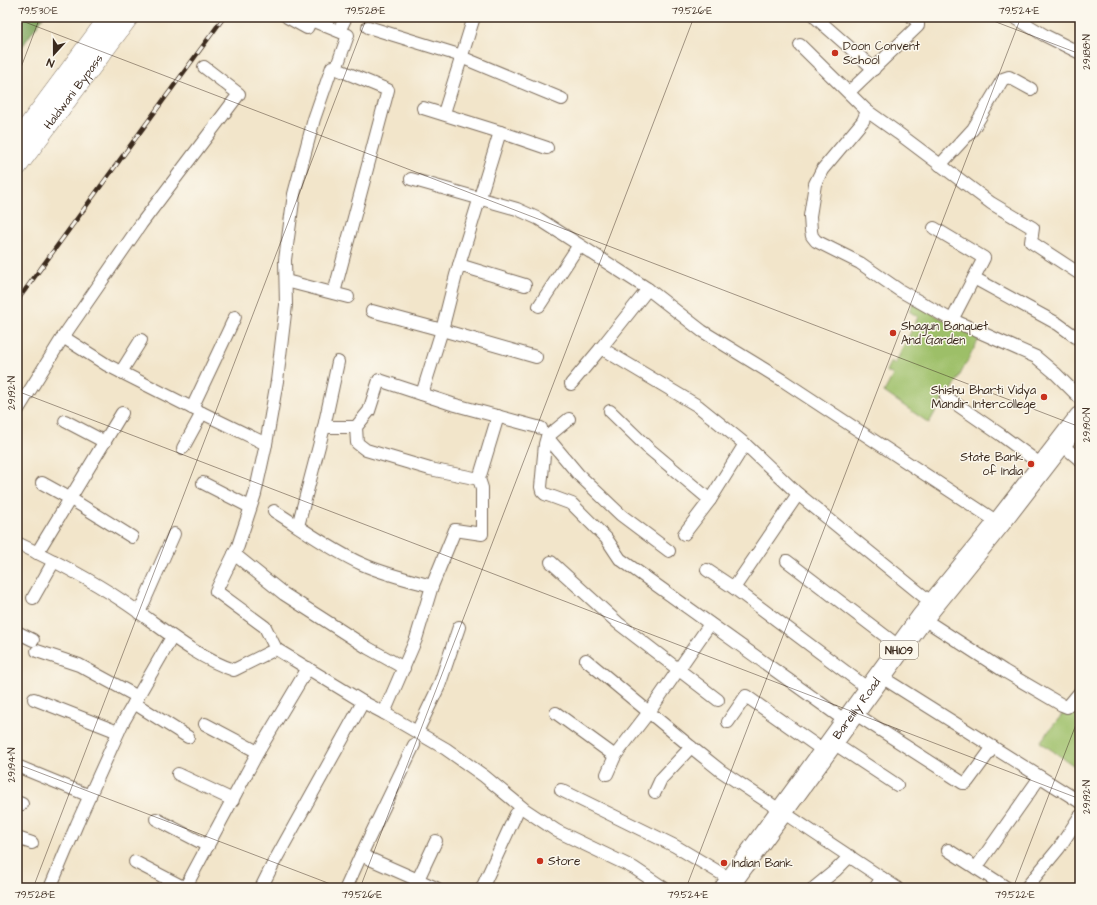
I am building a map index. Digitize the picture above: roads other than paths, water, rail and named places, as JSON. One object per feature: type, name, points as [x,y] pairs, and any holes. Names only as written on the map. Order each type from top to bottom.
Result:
[{"type":"highway","name":"Bareilly Road","points":[[729,884],[828,746],[928,611],[999,523],[1080,418]]},
{"type":"main road","name":"Haldwani Bypass","points":[[17,141],[108,17]]},
{"type":"main road","name":"Haldwani Bypass","points":[[17,167],[129,17]]},
{"type":"street","points":[[287,17],[307,28],[311,20],[348,35],[336,69]]},
{"type":"street","points":[[339,32],[346,17]]},
{"type":"street","points":[[444,113],[474,17]]},
{"type":"street","points":[[815,17],[874,69]]},
{"type":"street","points":[[848,92],[918,26],[918,22],[912,17]]},
{"type":"street","points":[[1014,17],[1044,35],[1080,52]]},
{"type":"street","points":[[368,27],[461,56],[562,99]]},
{"type":"street","points":[[800,45],[867,111],[898,132],[991,203],[1034,228],[1031,242],[1080,274]]},
{"type":"street","points":[[17,412],[63,337],[141,224],[239,94],[204,67]]},
{"type":"street","points":[[334,293],[388,90],[332,68],[314,119],[294,194],[285,260],[286,305],[282,343],[266,444],[250,507],[238,546],[216,591],[265,627],[276,649],[363,702],[446,749],[484,776],[524,809],[557,831],[634,868],[664,888]]},
{"type":"street","points":[[940,165],[973,129],[1003,79],[1009,78],[1031,89]]},
{"type":"street","points":[[423,108],[444,113],[547,148]]},
{"type":"street","points":[[867,111],[863,121],[822,170],[814,184],[810,216],[812,236],[816,241],[860,263],[900,290],[952,320],[1036,357],[1055,373],[1080,398]]},
{"type":"street","points":[[422,394],[442,330],[459,264],[500,132]]},
{"type":"street","points":[[411,180],[517,209],[539,219],[648,289],[702,331],[782,380],[999,523]]},
{"type":"street","points":[[934,228],[984,258],[952,320]]},
{"type":"street","points":[[539,306],[580,245]]},
{"type":"street","points":[[459,264],[525,285]]},
{"type":"street","points":[[974,278],[1058,324],[1080,340]]},
{"type":"street","points":[[286,281],[348,297]]},
{"type":"street","points":[[571,384],[602,348],[648,289]]},
{"type":"street","points":[[372,311],[536,357]]},
{"type":"street","points":[[183,448],[235,317]]},
{"type":"street","points":[[63,337],[106,365],[266,444]]},
{"type":"street","points":[[121,372],[141,340]]},
{"type":"street","points":[[602,348],[698,406],[745,444],[798,494],[928,611],[1004,671],[1067,707],[1080,692]]},
{"type":"street","points":[[298,526],[324,427],[338,362]]},
{"type":"street","points":[[479,479],[430,469],[366,450],[357,443],[356,427],[369,411],[379,380],[452,404],[498,416],[544,432],[578,474],[621,515],[669,551]]},
{"type":"street","points":[[946,397],[1043,466]]},
{"type":"street","points":[[610,411],[647,447],[710,500]]},
{"type":"street","points":[[38,553],[122,413]]},
{"type":"street","points":[[384,713],[416,639],[432,586],[455,530],[482,534],[482,488],[479,479],[498,416]]},
{"type":"street","points":[[544,432],[569,419]]},
{"type":"street","points":[[65,421],[105,442]]},
{"type":"street","points":[[324,427],[356,427]]},
{"type":"street","points":[[544,432],[541,480],[542,491],[545,494],[572,504],[606,538],[620,559],[710,624],[850,717],[963,782],[966,783],[968,781],[993,747]]},
{"type":"street","points":[[684,534],[710,500],[745,444]]},
{"type":"street","points":[[1061,444],[1080,460]]},
{"type":"street","points":[[42,483],[71,499],[132,537]]},
{"type":"street","points":[[203,483],[250,507]]},
{"type":"street","points":[[734,588],[798,494]]},
{"type":"street","points":[[274,511],[336,552],[363,565],[391,575],[432,586]]},
{"type":"street","points":[[139,613],[174,534]]},
{"type":"street","points":[[17,543],[54,561],[121,600],[172,637],[219,665],[234,670],[276,649]]},
{"type":"street","points":[[234,554],[291,598],[368,648],[404,668]]},
{"type":"street","points":[[33,598],[54,561]]},
{"type":"street","points":[[787,561],[901,648]]},
{"type":"street","points":[[551,562],[618,622],[718,700]]},
{"type":"street","points":[[706,570],[875,683],[993,747],[1080,802]]},
{"type":"street","points":[[608,774],[615,756],[649,712],[710,624]]},
{"type":"street","points":[[417,732],[439,686],[459,627]]},
{"type":"street","points":[[17,632],[35,646],[79,665],[136,700],[188,736]]},
{"type":"street","points":[[50,888],[118,732],[172,637]]},
{"type":"street","points":[[586,660],[721,771],[897,888]]},
{"type":"street","points":[[135,862],[185,888],[258,752],[308,668]]},
{"type":"street","points":[[728,722],[746,696],[828,746],[897,785]]},
{"type":"street","points":[[34,699],[118,732]]},
{"type":"street","points":[[261,888],[363,702]]},
{"type":"street","points":[[556,713],[615,756]]},
{"type":"street","points":[[205,724],[258,752]]},
{"type":"street","points":[[346,888],[414,745]]},
{"type":"street","points":[[655,792],[661,779],[691,747]]},
{"type":"street","points":[[17,766],[90,796]]},
{"type":"street","points":[[178,774],[233,800]]},
{"type":"street","points":[[976,868],[1040,777]]},
{"type":"street","points":[[561,790],[675,846],[729,884]]},
{"type":"street","points":[[482,888],[516,814]]},
{"type":"street","points":[[1026,888],[1059,848],[1080,816]]},
{"type":"street","points":[[156,820],[208,846]]},
{"type":"street","points":[[17,838],[32,843]]},
{"type":"street","points":[[416,884],[436,842]]},
{"type":"street","points":[[948,850],[1007,888]]},
{"type":"street","points":[[361,855],[416,884],[436,888]]},
{"type":"street","points":[[814,888],[850,856]]},
{"type":"street","points":[[874,888],[882,878]]},
{"type":"railway","points":[[17,301],[224,17]]},
{"type":"place","name":"Doon Convent School","points":[[835,53]]},
{"type":"place","name":"Shagun Banquet And Garden","points":[[893,333]]},
{"type":"place","name":"Shishu Bharti Vidya Mandir Intercollege","points":[[1044,397]]},
{"type":"place","name":"State Bank of India","points":[[1031,464]]},
{"type":"place","name":"Store","points":[[540,861]]},
{"type":"place","name":"Indian Bank","points":[[724,863]]}]
